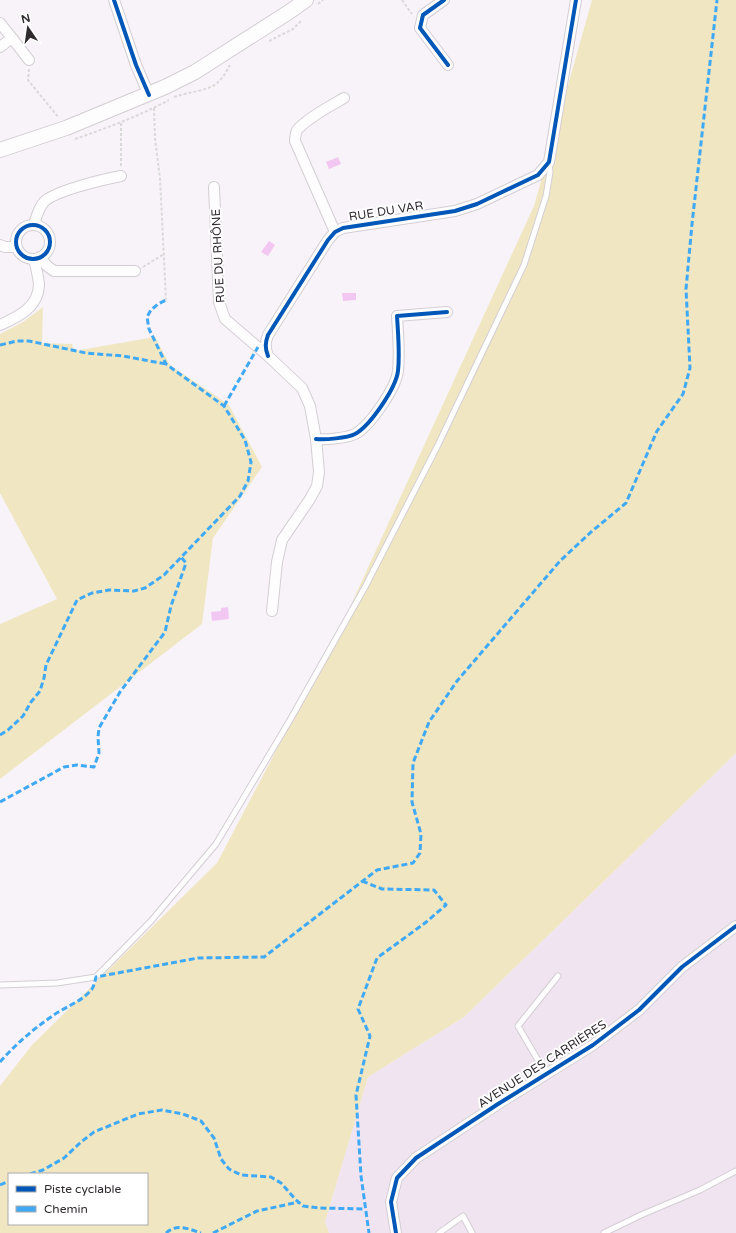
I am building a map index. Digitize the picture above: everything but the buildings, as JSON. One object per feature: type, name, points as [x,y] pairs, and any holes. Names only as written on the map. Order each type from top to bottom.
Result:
[{"type":"main road","points":[[0,150],[66,128],[149,95],[195,72],[306,0]]},
{"type":"street","points":[[114,0],[136,65],[149,95]]},
{"type":"street","points":[[444,0],[423,15],[420,28],[448,65]]},
{"type":"street","points":[[548,162],[576,0]]},
{"type":"street","points":[[0,23],[29,60]]},
{"type":"street","points":[[0,47],[12,38]]},
{"type":"street","name":"RUE DU VAR","points":[[335,232],[295,141],[295,135],[298,129],[311,119],[344,98]]},
{"type":"street","name":"RUE DU VAR","points":[[268,335],[328,240],[335,232],[343,228],[455,211],[477,204],[538,174],[548,162]]},
{"type":"street","points":[[34,224],[43,202],[52,196],[102,180],[121,176]]},
{"type":"street","name":"RUE DU RHÔNE","points":[[214,187],[219,302],[225,319],[302,388],[310,406],[316,439],[319,472],[317,486],[282,540],[272,611]]},
{"type":"street","points":[[37,258],[48,250],[50,238],[44,228],[39,225],[28,225],[19,232],[16,242],[17,247],[24,256],[37,258],[54,271],[135,271]]},
{"type":"street","points":[[0,245],[5,247],[17,247]]},
{"type":"street","points":[[0,325],[27,310],[37,298],[39,284],[37,258]]},
{"type":"street","points":[[316,439],[325,440],[354,434],[367,425],[374,416],[394,384],[398,372],[398,316],[447,312]]},
{"type":"street","points":[[246,337],[254,340],[262,339],[268,335]]},
{"type":"street","points":[[268,335],[266,342],[268,356]]},
{"type":"street","name":"AVENUE DES CARRIÈRES","points":[[396,1233],[391,1202],[397,1178],[416,1158],[593,1045],[639,1010],[682,967],[736,926]]},
{"type":"lane","points":[[0,985],[56,983],[96,977],[151,921],[216,844],[290,720],[361,594],[437,447],[524,265],[546,196],[550,172],[548,162]]},
{"type":"lane","points":[[546,1074],[518,1026],[558,976]]},
{"type":"lane","points":[[604,1233],[641,1215],[700,1190],[736,1171]]},
{"type":"lane","points":[[439,1233],[463,1216],[472,1233]]},
{"type":"path","points":[[402,0],[414,17],[422,21]]},
{"type":"path","points":[[29,60],[28,80],[66,128]]},
{"type":"path","points":[[154,108],[155,139],[160,178],[166,300]]},
{"type":"path","points":[[121,123],[121,176]]},
{"type":"path","points":[[135,271],[164,254]]},
{"type":"shaded area","points":[[592,0],[736,0],[736,753],[464,1017],[368,1077],[325,1222],[329,1233],[0,1233],[0,1086],[32,1045],[217,863],[338,633],[534,206]]},
{"type":"shaded area","points":[[338,157],[341,164],[329,169],[326,162]]},
{"type":"shaded area","points":[[269,241],[275,245],[268,256],[261,252]]},
{"type":"shaded area","points":[[342,293],[356,293],[356,300],[343,301]]},
{"type":"shaded area","points":[[43,307],[42,343],[72,344],[74,351],[155,337],[170,365],[229,405],[262,467],[213,538],[202,624],[0,779],[0,624],[57,599],[0,493],[0,334],[23,322]]},
{"type":"shaded area","points":[[228,607],[229,619],[212,621],[211,612],[221,611],[221,608]]},
{"type":"shaded area","points":[[736,753],[736,1233],[329,1233],[325,1222],[368,1077],[464,1017]]},
{"type":"marked path","points":[[0,1062],[37,1027],[56,1013],[88,994],[93,988],[96,977],[198,958],[264,957],[377,870],[413,863],[420,853],[421,834],[412,802],[413,763],[429,722],[457,681],[560,561],[591,532],[626,503],[657,431],[683,394],[690,368],[686,289],[717,0]]},
{"type":"marked path","points":[[0,735],[8,730],[23,716],[31,702],[40,691],[46,665],[77,600],[92,593],[109,590],[134,591],[145,588],[164,575],[240,496],[248,481],[251,462],[245,440],[224,406],[166,364],[149,329],[147,317],[151,310],[166,300]]},
{"type":"marked path","points":[[0,345],[17,341],[29,341],[86,353],[123,356],[166,364]]},
{"type":"marked path","points":[[224,406],[258,347]]},
{"type":"marked path","points":[[0,802],[64,767],[77,765],[94,767],[99,753],[99,728],[120,692],[165,632],[171,606],[186,563],[181,557]]},
{"type":"marked path","points":[[362,881],[382,889],[434,890],[446,905],[425,923],[377,958],[358,1009],[370,1036],[356,1095],[361,1176],[369,1233]]},
{"type":"marked path","points":[[33,1173],[43,1170],[64,1158],[94,1132],[138,1114],[162,1110],[183,1114],[201,1121],[214,1138],[221,1159],[229,1169],[241,1175],[271,1177],[281,1183],[303,1206],[319,1208],[365,1209]]},
{"type":"marked path","points":[[0,1185],[8,1181]]},
{"type":"marked path","points":[[213,1233],[257,1211],[299,1202]]},
{"type":"marked path","points":[[166,1233],[174,1228],[183,1228],[201,1233]]},
{"type":"cycle path","points":[[114,0],[136,65],[149,95]]},
{"type":"cycle path","points":[[444,0],[423,15],[420,28],[448,65]]},
{"type":"cycle path","points":[[268,356],[266,350],[268,335],[328,240],[335,232],[343,228],[455,211],[477,204],[538,175],[549,162],[576,0]]},
{"type":"cycle path","points":[[36,225],[45,230],[49,235],[50,242],[49,249],[45,254],[40,258],[30,259],[26,258],[17,249],[16,239],[17,235],[26,226],[36,225]]},
{"type":"cycle path","points":[[316,439],[347,437],[355,434],[368,423],[381,406],[393,387],[398,371],[399,350],[397,316],[447,312]]},
{"type":"cycle path","points":[[396,1233],[391,1202],[397,1178],[416,1158],[498,1104],[593,1045],[639,1010],[682,967],[736,926]]}]
